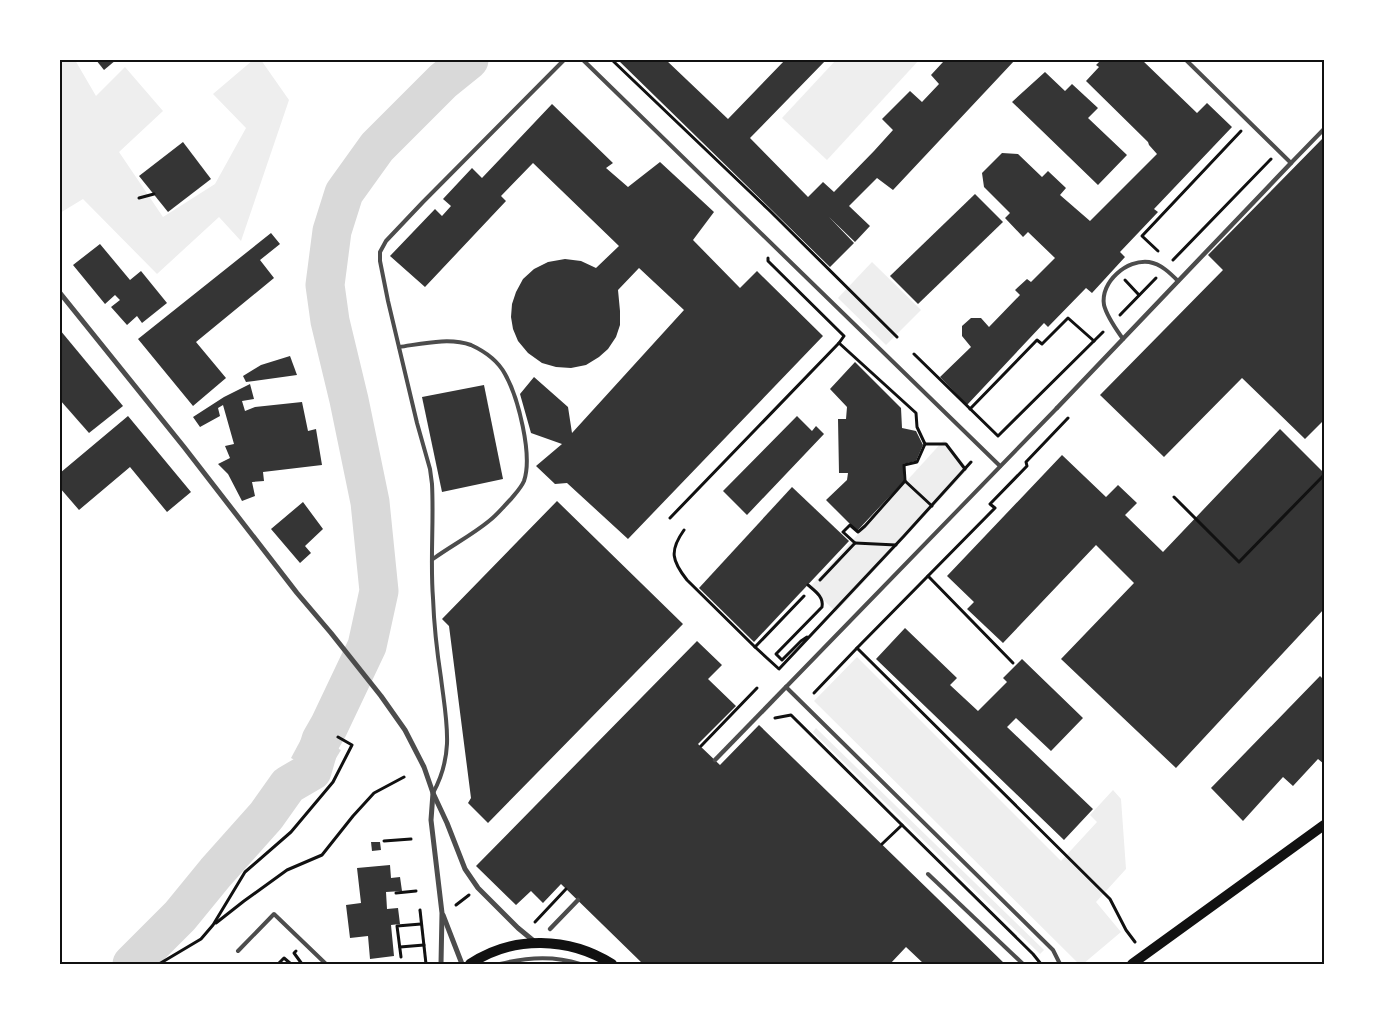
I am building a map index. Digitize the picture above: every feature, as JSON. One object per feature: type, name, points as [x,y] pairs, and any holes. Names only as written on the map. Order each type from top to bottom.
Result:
[{"type":"main road","points":[[1132,964],[1324,825]]},
{"type":"main road","points":[[470,964],[485,955],[507,947],[535,942],[575,947],[612,964]]},
{"type":"street","points":[[1057,408],[1291,163]]},
{"type":"street","points":[[60,293],[184,447],[297,593],[381,696],[405,730],[426,771],[433,793],[465,869],[473,882],[518,928],[535,942]]},
{"type":"street","points":[[715,760],[786,687]]},
{"type":"street","points":[[433,793],[431,820],[442,913],[441,964]]},
{"type":"street","points":[[550,929],[578,900]]},
{"type":"street","points":[[442,913],[462,964]]},
{"type":"lane","points":[[433,793],[442,774],[448,736],[433,600],[432,478],[399,347],[380,261],[380,252],[386,241],[423,202],[564,60]]},
{"type":"lane","points":[[583,60],[1000,466]]},
{"type":"lane","points":[[1186,60],[1291,163],[1324,129]]},
{"type":"lane","points":[[1123,339],[1106,312],[1104,303],[1107,286],[1118,272],[1127,266],[1140,262],[1149,262],[1165,268],[1178,281]]},
{"type":"lane","points":[[399,347],[452,342],[470,345],[482,351],[494,360],[505,373],[523,426],[526,472],[524,480],[516,493],[490,520],[432,559]]},
{"type":"lane","points":[[1057,408],[786,687],[1053,950],[1060,964]]},
{"type":"lane","points":[[928,874],[1023,964]]},
{"type":"lane","points":[[238,951],[274,914],[326,964]]},
{"type":"lane","points":[[500,964],[535,957],[580,964]]},
{"type":"path","points":[[612,60],[897,336]]},
{"type":"path","points":[[1170,263],[1142,236],[1249,122]]},
{"type":"path","points":[[914,354],[998,436],[1094,341],[1278,151]]},
{"type":"path","points":[[139,198],[154,194]]},
{"type":"path","points":[[670,518],[844,336],[768,262],[767,255]]},
{"type":"path","points":[[1118,272],[1139,295]]},
{"type":"path","points":[[970,410],[1037,340],[1042,344],[1068,318],[1094,341]]},
{"type":"path","points":[[839,343],[916,413],[917,427],[925,444],[917,462],[904,465],[906,482],[932,506]]},
{"type":"path","points":[[814,692],[995,508],[990,504],[1027,466],[1026,462],[1068,418]]},
{"type":"path","points":[[925,444],[946,444],[966,469]]},
{"type":"path","points":[[684,530],[678,538],[673,554],[678,569],[755,648],[779,669],[971,462]]},
{"type":"path","points":[[1174,498],[1239,562],[1324,475]]},
{"type":"path","points":[[896,545],[855,543],[843,532],[850,525],[858,532],[906,482]]},
{"type":"path","points":[[820,580],[855,543]]},
{"type":"path","points":[[928,576],[1013,663]]},
{"type":"path","points":[[770,661],[822,607],[823,602],[820,595],[808,585]]},
{"type":"path","points":[[755,648],[804,596]]},
{"type":"path","points":[[776,654],[782,660],[801,641],[810,636]]},
{"type":"path","points":[[857,648],[1110,899],[1126,930],[1145,954]]},
{"type":"path","points":[[701,746],[757,688]]},
{"type":"path","points":[[773,718],[791,715],[1041,964]]},
{"type":"path","points":[[159,964],[201,939],[213,925],[245,872],[291,832],[333,782],[352,745],[338,737]]},
{"type":"path","points":[[213,925],[287,870],[322,855],[374,793],[404,777]]},
{"type":"path","points":[[882,844],[902,825]]},
{"type":"path","points":[[384,841],[411,839]]},
{"type":"path","points":[[536,922],[566,889]]},
{"type":"path","points":[[396,893],[416,891]]},
{"type":"path","points":[[456,905],[471,894]]},
{"type":"path","points":[[420,910],[426,964]]},
{"type":"path","points":[[401,957],[397,926],[421,924]]},
{"type":"path","points":[[400,946],[424,945]]},
{"type":"path","points":[[294,953],[302,964]]},
{"type":"path","points":[[278,964],[284,958],[291,964]]},
{"type":"shaded area","points":[[60,60],[75,60],[96,96],[125,67],[163,111],[119,152],[163,217],[215,184],[246,128],[213,94],[253,60],[261,60],[289,100],[241,241],[219,217],[157,274],[83,199],[60,213]]},
{"type":"shaded area","points":[[836,60],[919,60],[827,160],[782,118]]},
{"type":"shaded area","points":[[872,262],[921,310],[886,345],[838,298]]},
{"type":"shaded area","points":[[944,440],[968,469],[836,612],[810,587]]},
{"type":"shaded area","points":[[857,657],[1061,861],[1097,822],[1090,815],[1113,790],[1121,799],[1126,869],[1096,902],[1121,932],[1083,964],[1079,964],[814,701]]},
{"type":"shaded area","points":[[816,728],[1044,950],[1040,954],[813,732]]},
{"type":"shaded area","points":[[305,732],[341,750],[325,776],[291,758]]},
{"type":"building","points":[[96,60],[116,60],[104,70]]},
{"type":"building","points":[[618,60],[666,60],[728,119],[785,60],[826,60],[750,138],[808,197],[823,182],[834,192],[874,151],[893,130],[882,119],[910,91],[922,102],[939,84],[931,75],[943,62],[941,60],[1015,60],[893,190],[877,178],[849,206],[870,226],[855,242],[829,217],[854,243],[830,267]]},
{"type":"building","points":[[1101,60],[1142,60],[1197,113],[1207,103],[1232,127],[1154,209],[1158,212],[1120,252],[1125,257],[1092,293],[1086,288],[1048,327],[1044,323],[967,405],[940,377],[971,347],[962,336],[962,326],[971,318],[981,318],[989,327],[1020,295],[1015,290],[1027,279],[1031,282],[1055,258],[1028,232],[1023,237],[1005,218],[1010,213],[984,187],[982,173],[1002,153],[1018,154],[1042,177],[1048,171],[1066,188],[1060,195],[1090,221],[1157,154],[1148,142],[1086,81],[1099,67],[1096,65]]},
{"type":"building","points":[[1045,72],[1065,91],[1072,84],[1098,108],[1088,118],[1127,155],[1098,185],[1012,102]]},
{"type":"building","points":[[552,104],[613,163],[606,168],[628,187],[660,162],[714,212],[693,240],[740,288],[757,271],[823,336],[628,539],[567,483],[555,484],[536,466],[562,444],[531,433],[520,394],[534,377],[568,407],[572,433],[684,310],[639,268],[618,290],[620,325],[616,337],[608,349],[599,357],[586,365],[571,368],[556,367],[542,363],[528,353],[518,341],[511,317],[512,304],[523,279],[534,269],[548,262],[565,259],[581,261],[596,268],[619,246],[533,163],[501,196],[506,201],[425,287],[390,256],[435,209],[442,216],[451,206],[443,199],[472,168],[482,178]]},
{"type":"building","points":[[1324,137],[1324,420],[1305,439],[1242,378],[1164,457],[1100,395],[1223,270],[1208,255]]},
{"type":"building","points":[[183,142],[211,179],[168,212],[139,176]]},
{"type":"building","points":[[975,194],[1003,222],[918,304],[890,276]]},
{"type":"building","points":[[271,233],[280,244],[260,260],[274,278],[196,342],[226,378],[193,406],[138,339]]},
{"type":"building","points":[[100,244],[130,280],[141,271],[167,303],[142,323],[137,316],[127,325],[111,307],[120,300],[115,295],[105,304],[73,265]]},
{"type":"building","points":[[60,330],[123,406],[89,433],[60,400]]},
{"type":"building","points":[[290,356],[297,375],[246,382],[243,376],[261,365]]},
{"type":"building","points":[[855,362],[901,408],[902,428],[916,431],[923,445],[916,461],[903,464],[904,481],[857,531],[826,500],[847,480],[848,473],[839,473],[838,419],[846,419],[847,407],[830,389]]},
{"type":"building","points":[[250,384],[254,399],[242,401],[245,411],[255,407],[302,402],[308,431],[316,429],[322,465],[263,472],[264,481],[252,482],[255,496],[242,501],[228,474],[218,464],[230,458],[225,446],[234,444],[223,405],[218,408],[220,416],[200,427],[193,417],[224,397]]},
{"type":"building","points":[[484,385],[503,479],[442,492],[422,397]]},
{"type":"building","points":[[128,416],[191,492],[167,512],[130,467],[79,510],[60,488],[60,473]]},
{"type":"building","points":[[797,416],[812,431],[816,426],[824,434],[747,515],[723,491]]},
{"type":"building","points":[[1280,429],[1324,473],[1324,609],[1176,768],[1061,659],[1134,583],[1096,545],[1003,643],[967,609],[974,602],[947,576],[1062,455],[1106,497],[1118,485],[1137,503],[1125,515],[1163,552]]},
{"type":"building","points":[[792,487],[849,541],[754,642],[699,588]]},
{"type":"building","points":[[557,501],[683,624],[488,823],[468,803],[471,798],[449,626],[442,619]]},
{"type":"building","points":[[303,502],[323,529],[305,546],[311,553],[300,563],[271,529]]},
{"type":"building","points":[[905,628],[957,678],[950,685],[978,711],[1007,682],[1003,678],[1022,659],[1083,718],[1051,751],[1016,718],[1007,727],[1093,809],[1064,840],[876,659]]},
{"type":"building","points":[[697,641],[722,665],[708,679],[736,706],[698,744],[720,765],[759,725],[1005,964],[924,964],[906,947],[890,964],[643,964],[561,884],[543,903],[531,891],[516,905],[476,866]]},
{"type":"building","points":[[1320,676],[1324,680],[1324,764],[1318,759],[1293,786],[1283,777],[1243,821],[1211,788]]},
{"type":"building","points":[[371,842],[380,842],[381,850],[372,851]]},
{"type":"building","points":[[390,865],[391,878],[400,877],[402,891],[386,892],[387,909],[398,908],[400,924],[391,925],[394,956],[370,959],[368,936],[350,938],[346,905],[361,903],[357,868]]},
{"type":"waterway","points":[[132,964],[180,916],[266,816],[288,785],[312,771],[321,740],[367,646],[379,591],[370,502],[349,400],[330,321],[325,285],[332,231],[344,193],[377,147],[443,81],[469,60]]}]
